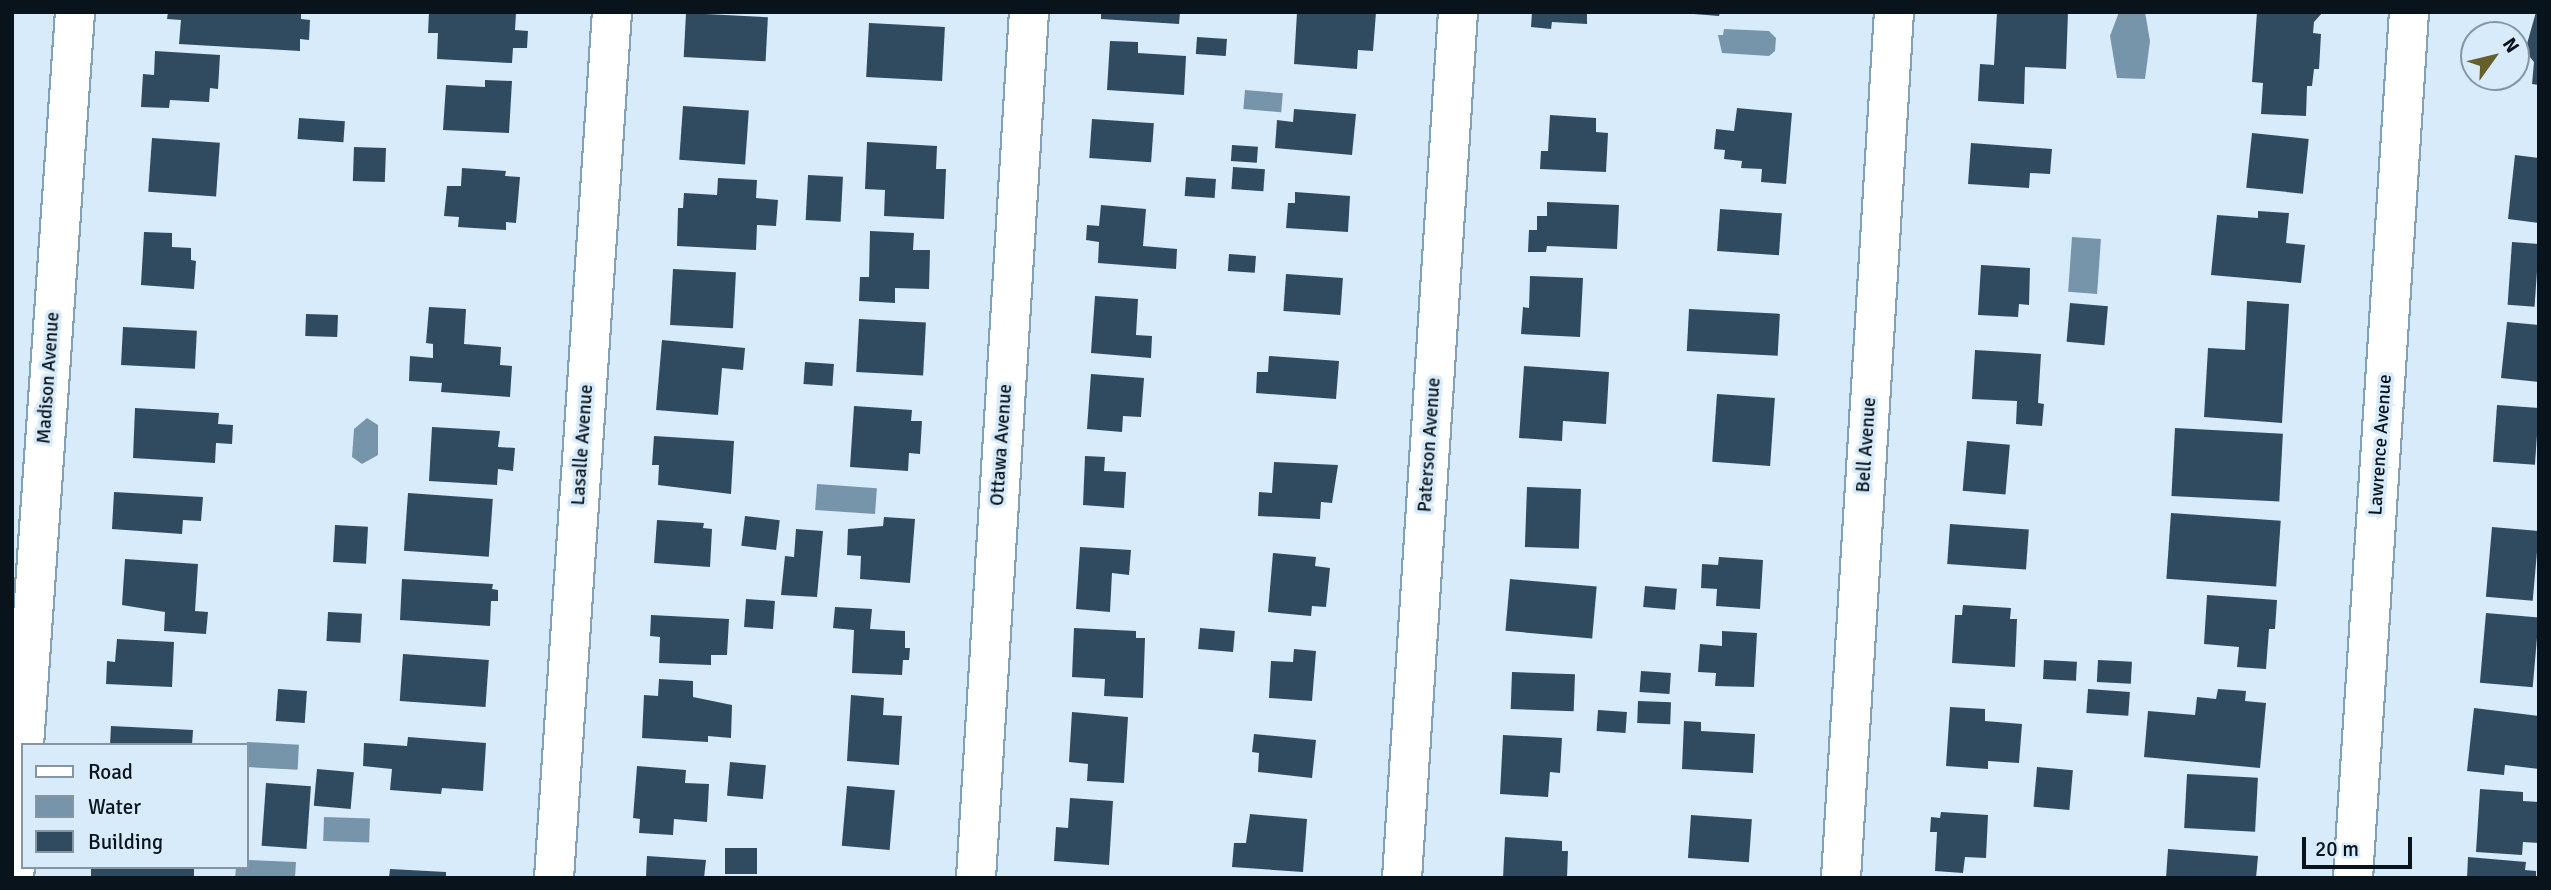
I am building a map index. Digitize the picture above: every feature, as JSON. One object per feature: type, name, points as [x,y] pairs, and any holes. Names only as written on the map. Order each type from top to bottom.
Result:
[{"type":"street","name":"Madison Avenue","points":[[24,743],[75,12]]},
{"type":"street","name":"Lasalle Avenue","points":[[554,878],[612,12]]},
{"type":"street","name":"Ottawa Avenue","points":[[976,878],[1029,12]]},
{"type":"street","name":"Paterson Avenue","points":[[1402,878],[1458,12]]},
{"type":"street","name":"Bell Avenue","points":[[1840,878],[1894,12]]},
{"type":"street","name":"Lawrence Avenue","points":[[2353,878],[2409,12]]},
{"type":"street","points":[[14,878],[21,785]]},
{"type":"water","points":[[2119,12],[2145,12],[2150,41],[2145,79],[2117,78],[2110,36]]},
{"type":"water","points":[[1724,29],[1769,31],[1776,38],[1775,51],[1769,56],[1722,53],[1718,35],[1723,35]]},
{"type":"water","points":[[1245,90],[1283,93],[1281,112],[1243,109]]},
{"type":"water","points":[[2072,237],[2101,239],[2097,294],[2068,292]]},
{"type":"water","points":[[367,418],[378,425],[378,455],[362,464],[352,457],[354,429]]},
{"type":"water","points":[[817,484],[877,488],[875,514],[815,510]]},
{"type":"water","points":[[247,742],[299,745],[298,770],[248,767]]},
{"type":"water","points":[[324,817],[370,819],[369,843],[323,841]]},
{"type":"water","points":[[248,860],[296,862],[295,878],[235,878],[236,869],[248,869]]},
{"type":"building","points":[[168,12],[301,12],[301,19],[310,20],[309,40],[300,39],[300,51],[179,44],[181,20],[167,19]]},
{"type":"building","points":[[429,12],[516,13],[515,30],[528,31],[527,48],[513,48],[512,63],[437,59],[438,33],[428,33]]},
{"type":"building","points":[[1101,12],[1180,12],[1179,24],[1101,19]]},
{"type":"building","points":[[1297,12],[1376,12],[1373,51],[1358,50],[1357,69],[1294,64]]},
{"type":"building","points":[[1532,12],[1587,12],[1587,24],[1552,22],[1551,29],[1531,27]]},
{"type":"building","points":[[1720,12],[1719,16],[1694,14]]},
{"type":"building","points":[[1997,12],[2068,12],[2066,69],[2025,67],[2024,104],[1978,101],[1980,64],[1994,65]]},
{"type":"building","points":[[2257,12],[2323,12],[2314,22],[2313,33],[2321,34],[2319,69],[2314,69],[2312,86],[2307,86],[2306,116],[2261,114],[2263,83],[2252,82]]},
{"type":"building","points":[[2536,12],[2539,12],[2539,85],[2532,84],[2534,62],[2530,57],[2530,33]]},
{"type":"building","points":[[686,13],[768,17],[766,61],[684,57]]},
{"type":"building","points":[[869,23],[945,27],[942,81],[866,77]]},
{"type":"building","points":[[1197,37],[1227,39],[1226,56],[1196,54]]},
{"type":"building","points":[[1110,41],[1138,42],[1138,53],[1186,56],[1184,95],[1107,90]]},
{"type":"building","points":[[155,51],[220,55],[218,89],[210,88],[209,102],[170,100],[169,108],[141,107],[143,74],[154,75]]},
{"type":"building","points":[[485,80],[512,81],[509,133],[443,130],[446,85],[485,87]]},
{"type":"building","points":[[683,106],[749,111],[745,164],[679,160]]},
{"type":"building","points":[[1737,108],[1792,113],[1786,184],[1761,182],[1762,169],[1741,168],[1742,161],[1724,159],[1725,150],[1714,149],[1716,129],[1734,131]]},
{"type":"building","points":[[1294,109],[1356,114],[1352,155],[1275,148],[1277,120],[1293,122]]},
{"type":"building","points":[[1550,115],[1596,118],[1596,132],[1608,133],[1606,172],[1540,169],[1541,151],[1548,151]]},
{"type":"building","points":[[299,118],[345,121],[343,142],[298,139]]},
{"type":"building","points":[[1092,119],[1154,123],[1151,162],[1089,158]]},
{"type":"building","points":[[2252,133],[2309,139],[2303,194],[2246,188]]},
{"type":"building","points":[[152,138],[220,143],[216,197],[148,192]]},
{"type":"building","points":[[867,142],[937,146],[936,169],[946,169],[944,219],[884,216],[885,190],[865,189]]},
{"type":"building","points":[[1971,143],[2052,149],[2050,174],[2030,173],[2029,188],[1968,184]]},
{"type":"building","points":[[1232,145],[1258,147],[1257,163],[1231,161]]},
{"type":"building","points":[[354,147],[386,148],[385,182],[353,181]]},
{"type":"building","points":[[2515,155],[2539,158],[2539,223],[2508,219]]},
{"type":"building","points":[[1233,167],[1265,169],[1263,191],[1231,189]]},
{"type":"building","points":[[462,168],[506,171],[505,176],[520,177],[516,223],[506,222],[506,230],[458,227],[459,217],[444,216],[447,186],[461,186]]},
{"type":"building","points":[[808,175],[843,177],[841,222],[806,220]]},
{"type":"building","points":[[1186,177],[1216,179],[1215,198],[1185,196]]},
{"type":"building","points":[[718,178],[757,180],[756,198],[778,200],[776,226],[757,225],[756,250],[677,246],[678,208],[683,208],[684,193],[717,195]]},
{"type":"building","points":[[1295,192],[1350,196],[1348,232],[1286,228],[1288,203],[1295,203]]},
{"type":"building","points":[[1547,202],[1619,205],[1617,249],[1547,246],[1546,252],[1528,252],[1529,230],[1537,230],[1537,216],[1547,216]]},
{"type":"building","points":[[1101,205],[1146,209],[1143,246],[1177,249],[1176,269],[1098,263],[1099,242],[1086,240],[1087,225],[1099,226]]},
{"type":"building","points":[[1720,209],[1782,213],[1779,255],[1717,251]]},
{"type":"building","points":[[2258,211],[2289,213],[2286,243],[2305,245],[2301,283],[2211,275],[2217,215],[2258,218]]},
{"type":"building","points":[[870,231],[914,233],[913,250],[930,250],[929,289],[895,288],[895,303],[859,301],[860,277],[869,277]]},
{"type":"building","points":[[144,232],[172,233],[172,247],[191,248],[191,260],[196,261],[194,289],[141,285]]},
{"type":"building","points":[[2512,242],[2539,244],[2535,307],[2508,305]]},
{"type":"building","points":[[1229,254],[1256,256],[1255,273],[1228,271]]},
{"type":"building","points":[[1981,265],[2030,268],[2029,305],[2019,304],[2018,317],[1978,315]]},
{"type":"building","points":[[673,269],[736,272],[733,328],[670,325]]},
{"type":"building","points":[[1286,274],[1343,278],[1340,315],[1283,311]]},
{"type":"building","points":[[1530,276],[1583,278],[1580,337],[1521,334],[1523,307],[1529,308]]},
{"type":"building","points":[[1095,296],[1138,299],[1136,335],[1152,336],[1151,358],[1091,353]]},
{"type":"building","points":[[2247,301],[2289,304],[2282,423],[2204,417],[2208,348],[2245,350]]},
{"type":"building","points":[[2070,303],[2108,306],[2104,345],[2067,342]]},
{"type":"building","points":[[429,307],[466,309],[464,344],[501,347],[500,365],[512,366],[510,397],[441,392],[442,383],[409,381],[410,356],[433,358],[433,344],[426,343]]},
{"type":"building","points":[[1689,309],[1780,314],[1778,356],[1687,351]]},
{"type":"building","points":[[306,314],[338,315],[337,337],[305,336]]},
{"type":"building","points":[[859,319],[926,323],[923,375],[856,372]]},
{"type":"building","points":[[2507,322],[2539,325],[2539,382],[2501,378]]},
{"type":"building","points":[[123,327],[197,331],[195,369],[121,365]]},
{"type":"building","points":[[662,340],[745,348],[743,370],[722,368],[718,415],[656,410]]},
{"type":"building","points":[[1975,350],[2041,354],[2038,403],[2044,404],[2042,426],[2016,424],[2017,401],[1972,399]]},
{"type":"building","points":[[1269,356],[1339,361],[1336,399],[1256,393],[1257,372],[1268,372]]},
{"type":"building","points":[[805,362],[834,364],[832,386],[803,384]]},
{"type":"building","points":[[1524,366],[1609,372],[1606,424],[1563,421],[1562,441],[1519,438]]},
{"type":"building","points":[[1091,374],[1144,378],[1141,417],[1123,416],[1122,432],[1087,429]]},
{"type":"building","points":[[1717,394],[1775,398],[1770,466],[1712,462]]},
{"type":"building","points":[[2497,405],[2539,408],[2535,465],[2493,462]]},
{"type":"building","points":[[854,406],[912,410],[911,421],[922,421],[920,454],[909,453],[908,471],[850,467]]},
{"type":"building","points":[[135,408],[219,413],[218,424],[233,425],[232,444],[216,443],[215,463],[133,458]]},
{"type":"building","points":[[432,427],[500,431],[498,447],[515,448],[513,471],[498,469],[497,485],[429,481]]},
{"type":"building","points":[[2175,428],[2283,434],[2279,502],[2171,496]]},
{"type":"building","points":[[654,436],[734,441],[731,494],[658,485],[659,465],[652,465]]},
{"type":"building","points":[[1967,441],[2010,445],[2005,495],[1963,491]]},
{"type":"building","points":[[1085,456],[1105,457],[1104,471],[1126,472],[1124,508],[1083,505]]},
{"type":"building","points":[[1274,462],[1338,465],[1332,503],[1321,502],[1320,519],[1258,516],[1259,492],[1272,493]]},
{"type":"building","points":[[1527,487],[1581,489],[1579,549],[1525,547]]},
{"type":"building","points":[[114,492],[203,497],[201,521],[183,520],[182,534],[112,529]]},
{"type":"building","points":[[408,493],[493,499],[489,557],[404,551]]},
{"type":"building","points":[[2171,513],[2281,521],[2276,587],[2166,579]]},
{"type":"building","points":[[745,516],[780,520],[776,550],[741,546]]},
{"type":"building","points":[[884,517],[915,519],[910,583],[860,579],[861,556],[847,555],[848,529],[883,526]]},
{"type":"building","points":[[657,520],[704,523],[703,528],[712,529],[710,567],[654,563]]},
{"type":"building","points":[[1950,524],[2029,530],[2026,569],[1947,564]]},
{"type":"building","points":[[335,525],[368,527],[366,564],[333,562]]},
{"type":"building","points":[[2492,527],[2539,531],[2533,601],[2486,597]]},
{"type":"building","points":[[796,529],[823,531],[817,597],[781,595],[785,556],[794,557]]},
{"type":"building","points":[[1080,547],[1131,550],[1129,575],[1112,573],[1110,612],[1076,609]]},
{"type":"building","points":[[1273,553],[1316,557],[1315,566],[1330,568],[1326,607],[1312,606],[1311,616],[1268,612]]},
{"type":"building","points":[[1719,557],[1763,560],[1760,609],[1716,606],[1717,589],[1701,588],[1702,564],[1718,565]]},
{"type":"building","points":[[125,559],[198,564],[195,611],[208,612],[206,634],[164,631],[165,612],[122,605]]},
{"type":"building","points":[[402,579],[493,584],[492,589],[498,590],[498,601],[491,601],[490,626],[400,620]]},
{"type":"building","points":[[1510,579],[1597,587],[1592,638],[1505,631]]},
{"type":"building","points":[[1645,586],[1677,589],[1675,610],[1643,607]]},
{"type":"building","points":[[2207,595],[2277,600],[2275,629],[2269,629],[2266,669],[2237,667],[2239,647],[2204,644]]},
{"type":"building","points":[[746,599],[775,601],[773,629],[744,627]]},
{"type":"building","points":[[1963,605],[2011,608],[2010,619],[2017,619],[2015,667],[1952,663],[1955,615],[1962,615]]},
{"type":"building","points":[[835,607],[872,609],[870,629],[905,631],[905,648],[910,648],[909,660],[903,660],[902,675],[852,673],[854,630],[833,628]]},
{"type":"building","points":[[328,612],[362,614],[360,643],[326,641]]},
{"type":"building","points":[[2486,613],[2539,618],[2533,687],[2480,683]]},
{"type":"building","points":[[651,615],[729,619],[727,655],[711,655],[711,665],[659,663],[660,637],[650,636]]},
{"type":"building","points":[[1074,628],[1136,631],[1136,638],[1145,638],[1143,698],[1104,696],[1105,679],[1072,677]]},
{"type":"building","points":[[1200,628],[1235,631],[1233,652],[1198,649]]},
{"type":"building","points":[[1722,631],[1757,633],[1754,687],[1715,686],[1716,673],[1698,672],[1700,644],[1722,646]]},
{"type":"building","points":[[117,639],[174,642],[172,687],[106,684],[107,661],[115,662]]},
{"type":"building","points":[[1294,649],[1316,651],[1312,701],[1269,698],[1271,661],[1293,662]]},
{"type":"building","points":[[403,654],[489,660],[486,707],[400,701]]},
{"type":"building","points":[[2044,660],[2077,662],[2076,681],[2043,679]]},
{"type":"building","points":[[2098,660],[2132,662],[2131,684],[2097,682]]},
{"type":"building","points":[[1641,671],[1671,673],[1669,694],[1640,692]]},
{"type":"building","points":[[1512,672],[1575,674],[1574,711],[1511,709]]},
{"type":"building","points":[[659,679],[693,681],[693,697],[732,705],[731,738],[708,736],[708,742],[642,738],[644,695],[658,696]]},
{"type":"building","points":[[278,689],[307,691],[305,723],[276,721]]},
{"type":"building","points":[[2088,689],[2130,692],[2128,716],[2086,713]]},
{"type":"building","points":[[2218,689],[2246,691],[2245,701],[2266,703],[2260,768],[2144,757],[2148,711],[2195,715],[2197,697],[2216,699]]},
{"type":"building","points":[[851,695],[884,698],[883,715],[902,716],[899,765],[847,761]]},
{"type":"building","points":[[1638,701],[1671,702],[1670,724],[1637,723]]},
{"type":"building","points":[[1950,707],[1985,709],[1985,721],[2022,724],[2019,763],[1988,761],[1988,769],[1946,766]]},
{"type":"building","points":[[2474,708],[2539,716],[2539,769],[2505,765],[2504,775],[2467,771]]},
{"type":"building","points":[[1598,710],[1627,712],[1625,733],[1597,731]]},
{"type":"building","points":[[1072,712],[1128,717],[1124,783],[1087,781],[1088,764],[1069,762]]},
{"type":"building","points":[[1684,721],[1701,722],[1701,731],[1755,734],[1753,773],[1682,769]]},
{"type":"building","points":[[111,726],[193,730],[192,743],[110,743]]},
{"type":"building","points":[[1254,734],[1316,740],[1312,778],[1258,772],[1259,753],[1252,752]]},
{"type":"building","points":[[1503,735],[1562,738],[1560,773],[1550,772],[1548,797],[1500,794]]},
{"type":"building","points":[[408,737],[486,743],[483,791],[442,788],[441,794],[390,790],[392,769],[363,766],[364,743],[407,746]]},
{"type":"building","points":[[730,762],[766,765],[763,799],[727,796]]},
{"type":"building","points":[[637,766],[686,770],[685,783],[709,784],[707,822],[674,819],[673,835],[639,833],[640,819],[633,818]]},
{"type":"building","points":[[2037,767],[2073,770],[2069,810],[2034,807]]},
{"type":"building","points":[[317,769],[354,772],[351,809],[314,806]]},
{"type":"building","points":[[2187,774],[2258,778],[2255,832],[2184,828]]},
{"type":"building","points":[[266,783],[311,786],[306,849],[262,846]]},
{"type":"building","points":[[847,786],[895,790],[890,850],[842,846]]},
{"type":"building","points":[[2480,789],[2523,792],[2523,801],[2539,802],[2539,843],[2523,842],[2522,855],[2476,852]]},
{"type":"building","points":[[1070,798],[1113,801],[1109,865],[1054,861],[1056,827],[1068,828]]},
{"type":"building","points":[[1941,812],[1988,815],[1986,858],[1965,857],[1963,873],[1935,871],[1937,832],[1930,832],[1931,817],[1940,818]]},
{"type":"building","points":[[1250,814],[1307,819],[1303,872],[1232,867],[1234,843],[1246,843]]},
{"type":"building","points":[[1691,815],[1752,819],[1749,862],[1688,858]]},
{"type":"building","points":[[1505,837],[1562,841],[1562,851],[1568,851],[1567,878],[1503,878]]},
{"type":"building","points":[[725,848],[757,848],[757,874],[725,874]]},
{"type":"building","points":[[2168,849],[2258,856],[2256,878],[2166,878]]},
{"type":"building","points":[[647,856],[706,860],[704,878],[630,878],[646,876]]},
{"type":"building","points":[[2468,857],[2526,862],[2525,870],[2536,871],[2536,878],[2467,878]]},
{"type":"building","points":[[91,869],[194,869],[194,878],[91,878]]},
{"type":"building","points":[[390,869],[446,872],[446,878],[389,878]]}]
